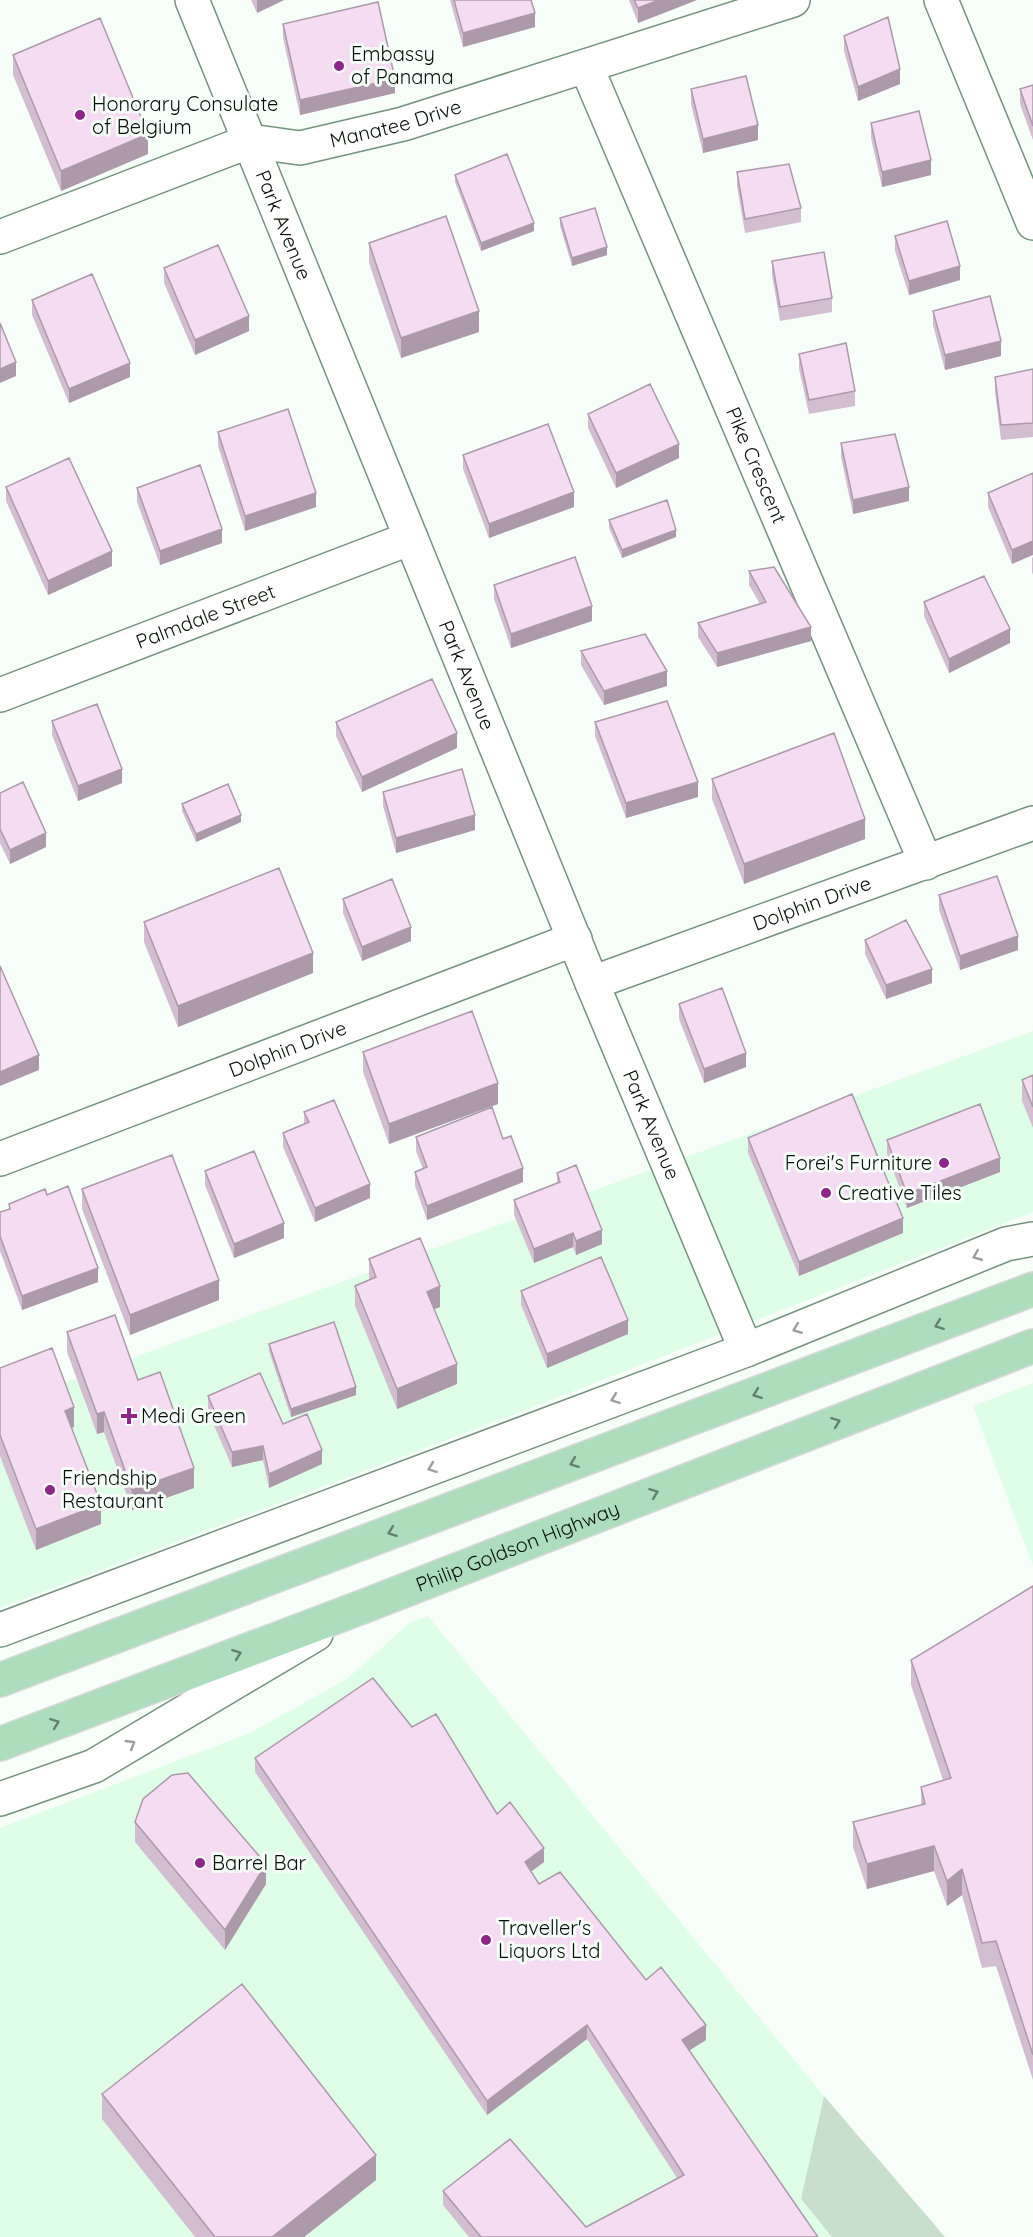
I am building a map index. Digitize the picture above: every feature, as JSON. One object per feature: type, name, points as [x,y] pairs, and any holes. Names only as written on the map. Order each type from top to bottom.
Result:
[{"type":"main road","points":[[0,1680],[1033,1289]]},
{"type":"main road","name":"Philip Goldson Highway","points":[[0,1744],[362,1607],[1033,1346]]},
{"type":"street","name":"Park Avenue","points":[[192,0],[592,983],[746,1350]]},
{"type":"street","name":"Manatee Drive","points":[[0,237],[250,141],[300,148],[403,124],[793,0]]},
{"type":"street","points":[[941,0],[1033,223]]},
{"type":"street","name":"Pike Crescent","points":[[586,66],[926,863]]},
{"type":"street","name":"Palmdale Street","points":[[0,694],[411,538]]},
{"type":"street","name":"Dolphin Drive","points":[[592,983],[1033,823]]},
{"type":"street","name":"Dolphin Drive","points":[[0,1159],[574,939]]},
{"type":"street","points":[[0,1630],[746,1350],[1006,1244],[1033,1239]]},
{"type":"street","points":[[0,1799],[94,1766],[362,1607]]},
{"type":"shaded area","points":[[1033,1031],[1033,1212],[510,1416],[0,1608],[0,1406]]},
{"type":"shaded area","points":[[1033,1383],[1033,1566],[973,1406]]},
{"type":"shaded area","points":[[428,1616],[824,2096],[801,2199],[832,2237],[0,2237],[0,1828],[250,1733],[347,1679],[409,1623]]},
{"type":"shaded area","points":[[824,2096],[945,2237],[832,2237],[801,2199]]},
{"type":"building","points":[[454,0],[531,0],[535,13],[463,33]]},
{"type":"building","points":[[634,0],[659,0],[638,8]]},
{"type":"building","name":"Embassy of Panama","points":[[378,2],[395,79],[300,100],[283,24]]},
{"type":"building","points":[[888,17],[900,69],[858,87],[844,36]]},
{"type":"building","name":"Honorary Consulate of Belgium","points":[[100,18],[148,134],[61,171],[13,55]]},
{"type":"building","points":[[746,76],[758,125],[703,139],[691,89]]},
{"type":"building","points":[[1033,85],[1033,126],[1020,89]]},
{"type":"building","points":[[919,111],[931,160],[882,172],[871,123]]},
{"type":"building","points":[[507,154],[534,223],[481,243],[455,175]]},
{"type":"building","points":[[789,164],[801,208],[745,219],[737,172]]},
{"type":"building","points":[[595,208],[607,247],[572,258],[560,218]]},
{"type":"building","points":[[446,216],[479,311],[401,338],[369,243]]},
{"type":"building","points":[[947,221],[960,266],[909,281],[895,236]]},
{"type":"building","points":[[218,245],[249,316],[195,340],[164,268]]},
{"type":"building","points":[[824,252],[832,298],[780,307],[772,261]]},
{"type":"building","points":[[92,274],[130,363],[69,389],[32,300]]},
{"type":"building","points":[[990,296],[1001,341],[945,355],[933,311]]},
{"type":"building","points":[[0,323],[16,362],[0,369]]},
{"type":"building","points":[[846,343],[855,391],[809,400],[799,354]]},
{"type":"building","points":[[1033,369],[1033,423],[1001,425],[995,377]]},
{"type":"building","points":[[650,384],[679,444],[616,473],[588,414]]},
{"type":"building","points":[[288,409],[316,493],[245,516],[218,432]]},
{"type":"building","points":[[548,424],[574,492],[489,524],[463,455]]},
{"type":"building","points":[[895,434],[909,487],[853,500],[841,443]]},
{"type":"building","points":[[69,458],[112,551],[48,581],[6,487]]},
{"type":"building","points":[[200,465],[222,529],[160,551],[137,488]]},
{"type":"building","points":[[1033,473],[1033,541],[1012,550],[988,493]]},
{"type":"building","points":[[667,500],[676,530],[622,550],[609,520]]},
{"type":"building","points":[[575,557],[592,606],[511,634],[494,585]]},
{"type":"building","points":[[774,567],[811,627],[717,653],[698,623],[766,602],[749,571]]},
{"type":"building","points":[[984,576],[1010,629],[949,659],[924,602]]},
{"type":"building","points":[[645,634],[667,671],[604,691],[581,651]]},
{"type":"building","points":[[432,679],[457,733],[362,777],[336,722]]},
{"type":"building","points":[[667,701],[698,782],[626,803],[595,722]]},
{"type":"building","points":[[97,704],[122,769],[78,786],[52,721]]},
{"type":"building","points":[[834,733],[865,819],[744,864],[712,779]]},
{"type":"building","points":[[462,769],[475,815],[396,838],[383,792]]},
{"type":"building","points":[[23,782],[46,833],[10,850],[0,829],[0,793]]},
{"type":"building","points":[[228,784],[241,815],[196,834],[182,804]]},
{"type":"building","points":[[279,868],[313,953],[178,1006],[144,922]]},
{"type":"building","points":[[997,876],[1018,936],[960,956],[939,895]]},
{"type":"building","points":[[392,879],[411,927],[362,947],[343,899]]},
{"type":"building","points":[[906,920],[932,969],[886,985],[865,940]]},
{"type":"building","points":[[0,966],[39,1055],[0,1072]]},
{"type":"building","points":[[722,988],[746,1053],[704,1069],[679,1004]]},
{"type":"building","points":[[472,1011],[498,1083],[389,1124],[363,1052]]},
{"type":"building","points":[[1033,1075],[1033,1107],[1022,1080]]},
{"type":"building","name":"Creative Tiles","points":[[852,1094],[903,1218],[799,1262],[748,1138]]},
{"type":"building","points":[[334,1100],[370,1184],[315,1208],[283,1133],[309,1122],[304,1112]]},
{"type":"building","name":"Forei's Furniture","points":[[980,1104],[1000,1158],[907,1194],[887,1140]]},
{"type":"building","points":[[492,1107],[503,1139],[511,1136],[523,1168],[427,1206],[415,1172],[427,1167],[416,1137]]},
{"type":"building","points":[[254,1151],[284,1223],[234,1244],[205,1171]]},
{"type":"building","points":[[172,1155],[219,1280],[130,1315],[82,1189]]},
{"type":"building","points":[[576,1165],[602,1230],[576,1241],[573,1233],[534,1249],[514,1200],[560,1182],[557,1173]]},
{"type":"building","points":[[68,1186],[98,1268],[22,1296],[0,1236],[0,1212],[10,1209],[9,1204],[45,1189],[47,1195]]},
{"type":"building","points":[[420,1238],[440,1286],[427,1292],[457,1364],[397,1389],[355,1286],[376,1277],[369,1259]]},
{"type":"building","points":[[601,1257],[628,1320],[547,1354],[521,1291]]},
{"type":"building","name":"Medi Green","points":[[115,1315],[138,1380],[160,1372],[194,1468],[132,1490],[104,1412],[97,1414],[67,1332]]},
{"type":"building","points":[[334,1322],[356,1387],[291,1409],[269,1344]]},
{"type":"building","name":"Friendship Restaurant","points":[[52,1348],[74,1407],[65,1411],[101,1504],[36,1529],[0,1435],[0,1368]]},
{"type":"building","points":[[260,1373],[283,1424],[307,1414],[322,1450],[269,1474],[263,1446],[232,1452],[208,1396]]},
{"type":"building","points":[[1033,1586],[1033,2055],[996,1941],[982,1943],[962,1869],[947,1881],[934,1846],[867,1864],[853,1822],[925,1804],[921,1787],[951,1778],[911,1660]]},
{"type":"building","name":"Traveller's Liquors Ltd","points":[[373,1678],[412,1727],[436,1714],[497,1814],[510,1802],[544,1848],[525,1862],[539,1884],[560,1872],[646,1980],[661,1967],[706,2025],[682,2040],[818,2237],[481,2237],[443,2191],[510,2139],[586,2227],[684,2175],[587,2025],[487,2101],[255,1758]]},
{"type":"building","name":"Barrel Bar","points":[[188,1773],[266,1864],[225,1930],[135,1822],[143,1799],[172,1775]]},
{"type":"building","points":[[242,1984],[376,2155],[272,2237],[215,2237],[102,2094]]},
{"type":"place","name":"Embassy of Panama","points":[[339,66]]},
{"type":"place","name":"Honorary Consulate of Belgium","points":[[80,115]]},
{"type":"place","name":"Forei's Furniture","points":[[944,1163]]},
{"type":"place","name":"Creative Tiles","points":[[826,1193]]},
{"type":"place","name":"Medi Green","points":[[129,1416]]},
{"type":"place","name":"Friendship Restaurant","points":[[50,1490]]},
{"type":"place","name":"Barrel Bar","points":[[200,1863]]},
{"type":"place","name":"Traveller's Liquors Ltd","points":[[486,1940]]}]
